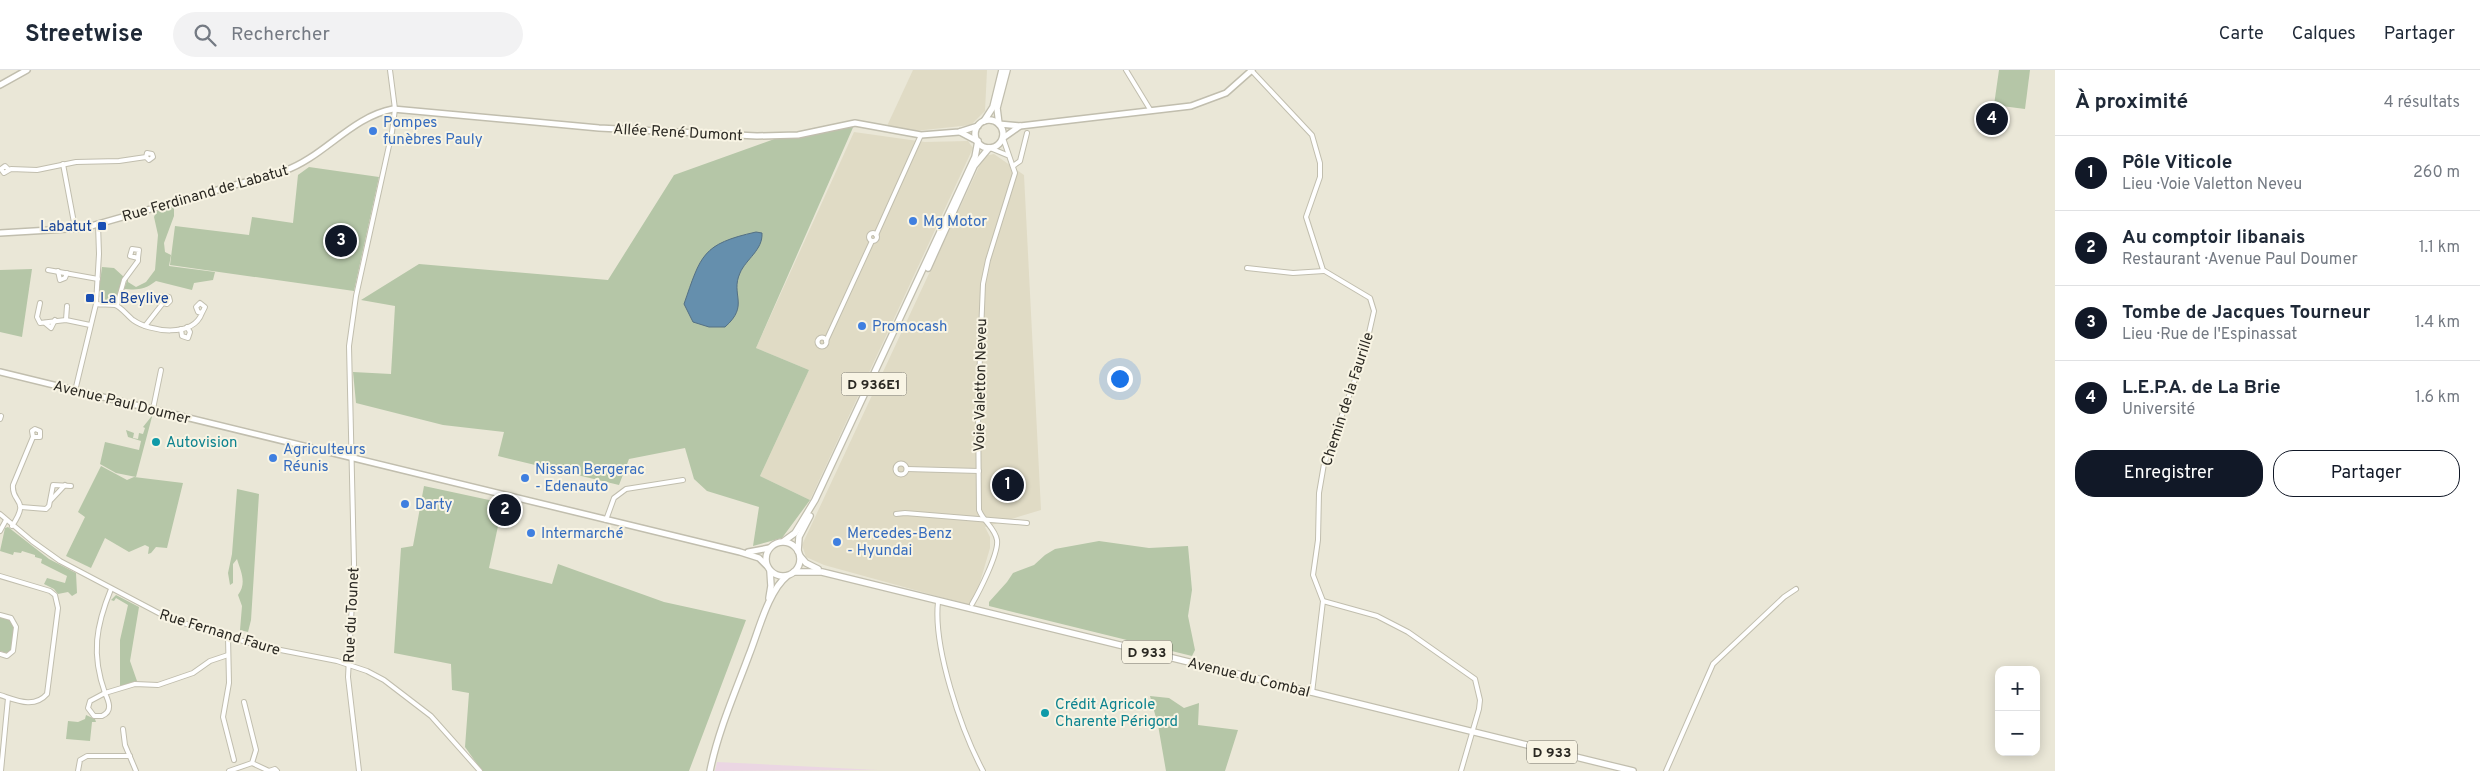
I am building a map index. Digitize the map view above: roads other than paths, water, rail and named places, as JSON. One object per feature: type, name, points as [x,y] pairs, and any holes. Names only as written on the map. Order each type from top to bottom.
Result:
[{"type":"main road","points":[[1002,70],[993,107],[984,122],[978,126],[976,133],[978,141],[990,148],[998,145],[1003,138],[997,108],[1007,70]]},
{"type":"main road","points":[[984,122],[992,121],[999,124]]},
{"type":"main road","name":"D 936E1","points":[[784,541],[795,533],[815,500],[974,157],[978,141]]},
{"type":"main road","name":"D 936E1","points":[[799,553],[800,537],[826,486],[972,171],[978,159],[990,148]]},
{"type":"main road","points":[[710,771],[720,733],[766,609],[776,588],[787,576],[794,572],[799,564],[799,553],[792,544],[784,541],[773,544],[765,557],[772,586],[766,609]]},
{"type":"main road","name":"D 933","points":[[799,553],[806,563],[822,572]]},
{"type":"main road","points":[[768,568],[781,576],[787,576]]},
{"type":"main road","name":"D 933","points":[[794,572],[822,572]]},
{"type":"main road","name":"Avenue du Combal","points":[[822,572],[1471,732]]},
{"type":"main road","name":"D 933","points":[[1471,732],[1633,771]]},
{"type":"street","points":[[0,85],[26,70]]},
{"type":"street","name":"Rue du Tounet","points":[[359,771],[351,710],[349,664],[354,564],[349,358],[351,322],[392,132],[395,109],[390,70]]},
{"type":"street","points":[[1126,70],[1151,111]]},
{"type":"street","points":[[999,124],[1020,126],[1191,106],[1208,101],[1226,92],[1252,70],[1306,126],[1312,135],[1320,163],[1320,177],[1306,217],[1324,271],[1293,273],[1247,268]]},
{"type":"street","name":"Allée René Dumont","points":[[395,109],[600,128],[757,136],[798,135],[855,123],[921,135],[959,132],[978,126]]},
{"type":"street","name":"Rue Ferdinand de Labatut","points":[[0,233],[75,228],[98,224],[298,166],[374,114],[395,109]]},
{"type":"street","points":[[1013,166],[1007,156],[1003,138],[1020,126]]},
{"type":"street","points":[[959,132],[978,141]]},
{"type":"street","name":"Voie Valetton Neveu","points":[[973,602],[996,547],[994,533],[982,519],[979,510],[978,406],[984,278],[1013,182],[1015,173],[1013,166],[1020,161],[1028,133]]},
{"type":"street","points":[[826,341],[872,241],[869,237],[870,234],[876,235],[921,135]]},
{"type":"street","points":[[990,148],[1007,156]]},
{"type":"street","points":[[8,170],[37,170],[63,164],[119,162],[146,157]]},
{"type":"street","points":[[63,164],[75,228]]},
{"type":"street","points":[[76,391],[96,304],[98,224]]},
{"type":"street","points":[[117,305],[121,286],[136,266],[138,258]]},
{"type":"street","points":[[48,270],[98,279]]},
{"type":"street","name":"Chemin de la Faurille","points":[[1312,693],[1323,601],[1313,576],[1318,540],[1319,493],[1324,464],[1364,355],[1374,312],[1370,298],[1324,271]]},
{"type":"street","points":[[58,272],[60,280],[65,278],[67,273]]},
{"type":"street","points":[[145,326],[163,302]]},
{"type":"street","points":[[40,303],[38,321],[45,323],[51,328],[54,320]]},
{"type":"street","points":[[96,304],[117,305],[134,320],[145,326],[170,330],[187,327],[200,318],[202,313]]},
{"type":"street","points":[[66,320],[67,306]]},
{"type":"street","points":[[45,323],[54,320],[66,320],[90,325]]},
{"type":"street","points":[[181,329],[182,336],[188,338],[190,332],[187,327]]},
{"type":"street","points":[[153,409],[161,370]]},
{"type":"street","name":"Avenue Paul Doumer","points":[[0,372],[351,459],[740,552]]},
{"type":"street","points":[[12,526],[21,507],[21,503],[14,493],[14,485],[33,437]]},
{"type":"street","points":[[907,469],[979,471]]},
{"type":"street","points":[[606,520],[614,498],[626,489],[683,480]]},
{"type":"street","points":[[21,507],[46,509],[49,506],[53,485],[71,486]]},
{"type":"street","points":[[50,500],[64,485]]},
{"type":"street","points":[[896,514],[905,513],[1027,522]]},
{"type":"street","name":"Rue Fernand Faure","points":[[0,514],[12,526],[60,561],[170,619],[280,651],[349,664],[384,680],[415,702],[452,736],[480,771]]},
{"type":"street","points":[[0,528],[6,520]]},
{"type":"street","points":[[740,552],[760,552],[769,548]]},
{"type":"street","points":[[740,552],[759,558],[768,568]]},
{"type":"street","points":[[0,576],[44,588],[54,595],[58,602],[47,694],[41,700],[27,703],[0,695]]},
{"type":"street","points":[[111,589],[100,621],[96,649],[98,671],[105,693],[110,705],[108,712],[102,716],[94,716],[88,708],[90,701],[105,693],[135,684],[158,685],[193,673],[210,661],[228,655]]},
{"type":"street","points":[[1666,771],[1713,664],[1784,597],[1796,589]]},
{"type":"street","points":[[1323,601],[1377,616],[1408,632],[1471,674],[1475,679],[1480,700],[1462,771]]},
{"type":"street","points":[[938,602],[936,626],[948,678],[983,771]]},
{"type":"street","points":[[0,615],[11,618],[16,627],[13,651],[7,656],[0,654]]},
{"type":"street","points":[[228,637],[229,683],[223,718],[234,760]]},
{"type":"street","points":[[1,771],[8,698]]},
{"type":"street","points":[[244,702],[256,750],[252,763]]},
{"type":"street","points":[[123,728],[136,771]]},
{"type":"street","points":[[78,771],[80,760],[87,756],[130,756]]},
{"type":"street","points":[[229,771],[252,763],[269,771],[275,769],[277,771]]},
{"type":"water","points":[[756,232],[762,233],[762,239],[740,273],[737,288],[738,306],[732,319],[725,327],[709,327],[693,322],[684,304],[695,274],[706,254],[724,241]]},
{"type":"place","name":"L.E.P.A. de La Brie","points":[[1992,119]]},
{"type":"place","name":"Pompes funèbres Pauly","points":[[373,131]]},
{"type":"place","name":"Mg Motor","points":[[913,221]]},
{"type":"place","name":"Labatut","points":[[102,226]]},
{"type":"place","name":"Tombe de Jacques Tourneur","points":[[341,241]]},
{"type":"place","name":"La Beylive","points":[[90,298]]},
{"type":"place","name":"Promocash","points":[[862,326]]},
{"type":"place","name":"Autovision","points":[[156,442]]},
{"type":"place","name":"Agriculteurs Réunis","points":[[273,458]]},
{"type":"place","name":"Nissan Bergerac - Edenauto","points":[[525,478]]},
{"type":"place","name":"Pôle Viticole","points":[[1008,485]]},
{"type":"place","name":"Darty","points":[[405,504]]},
{"type":"place","name":"Au comptoir libanais","points":[[505,510]]},
{"type":"place","name":"Intermarché","points":[[531,533]]},
{"type":"place","name":"Mercedes-Benz - Hyundai","points":[[837,542]]},
{"type":"place","name":"Crédit Agricole Charente Périgord","points":[[1045,713]]}]
